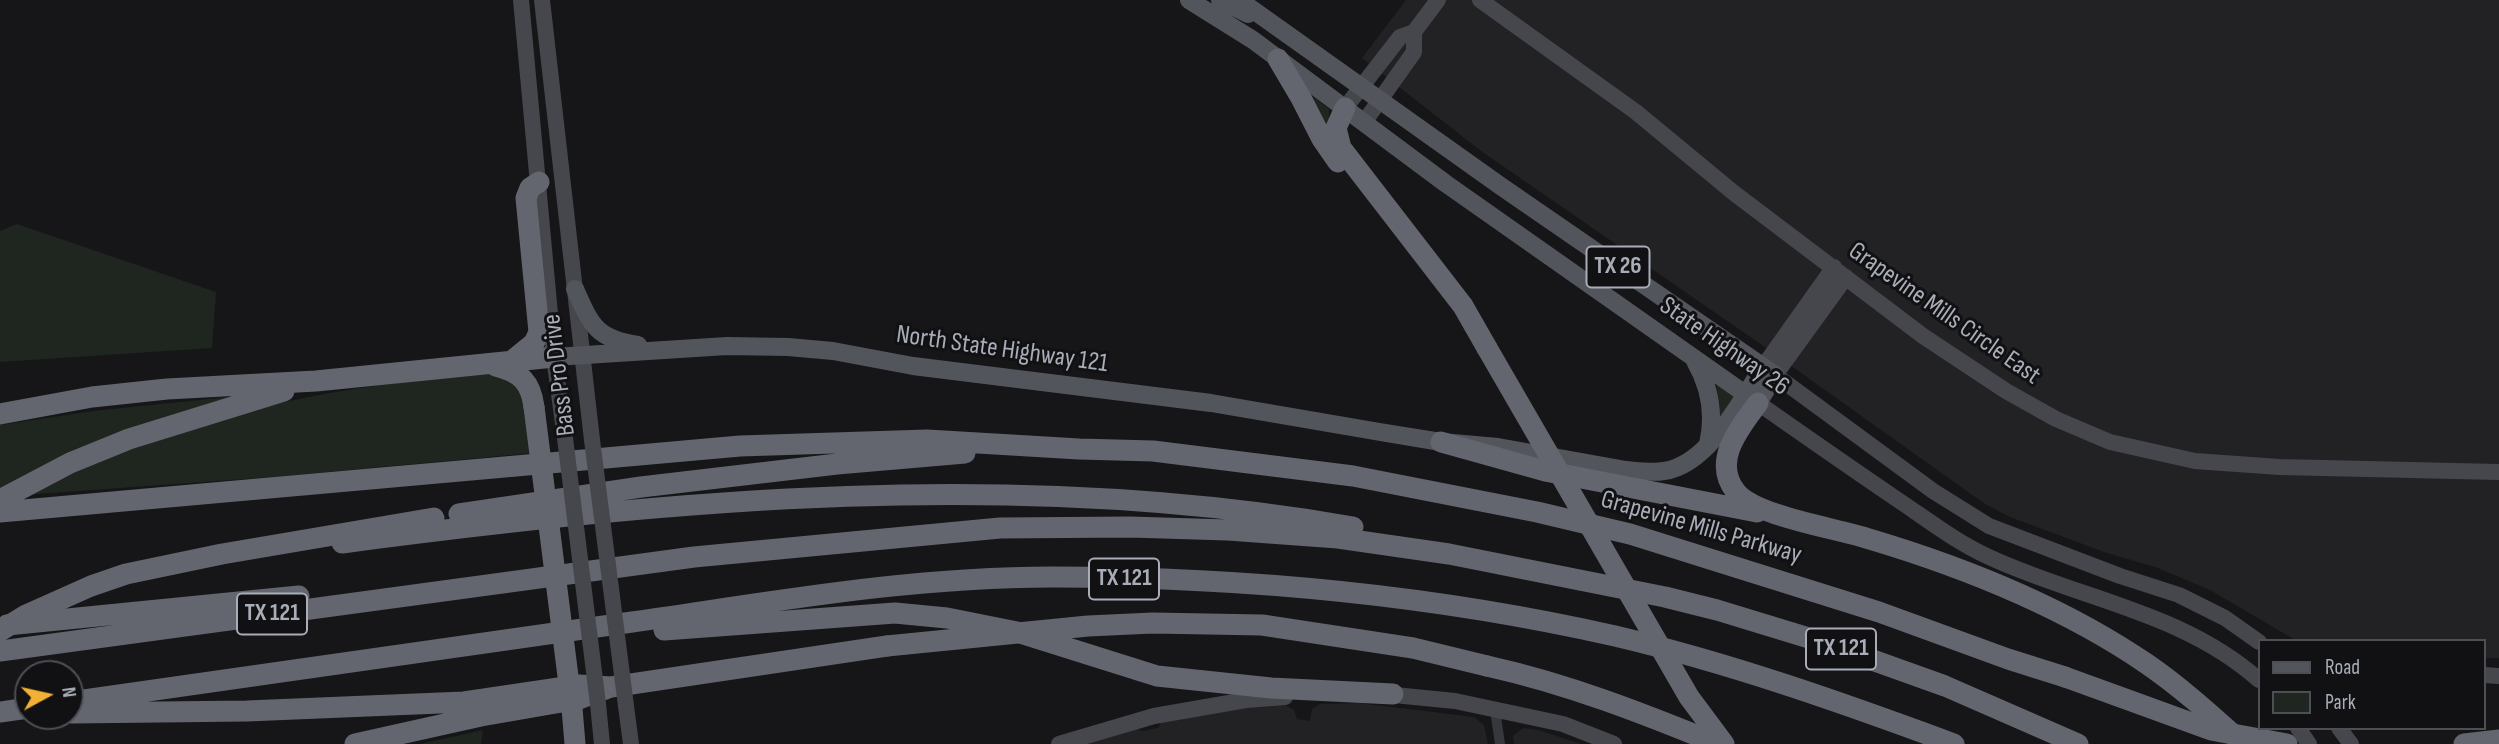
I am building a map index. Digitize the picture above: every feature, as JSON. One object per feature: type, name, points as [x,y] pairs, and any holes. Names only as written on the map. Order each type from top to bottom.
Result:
[{"type":"highway","points":[[1278,59],[1330,152],[1397,223]]},
{"type":"highway","points":[[1345,108],[1336,128],[1341,148],[1463,306],[1689,697],[1724,744]]},
{"type":"highway","points":[[512,361],[534,343],[539,332],[526,198],[530,188],[539,182]]},
{"type":"highway","points":[[0,414],[92,397],[167,389],[316,381],[554,358]]},
{"type":"highway","points":[[487,364],[510,369],[523,377],[529,387],[534,407],[575,744]]},
{"type":"highway","points":[[0,500],[71,463],[174,424],[316,381]]},
{"type":"highway","points":[[1752,398],[1731,443],[1726,468],[1732,486],[1743,499],[1777,514]]},
{"type":"highway","points":[[0,512],[740,446],[927,440],[1079,449]]},
{"type":"highway","points":[[1441,442],[1545,471],[1777,514],[1900,548],[1984,579],[2072,619],[2147,664],[2187,693],[2244,744]]},
{"type":"highway","points":[[0,629],[91,586],[126,574],[222,554],[435,524],[641,487],[949,454],[1079,449]]},
{"type":"highway","name":"Grapevine Mills Parkway","points":[[1079,449],[1153,451],[1353,476],[1537,512],[1630,534],[1879,612],[2211,730],[2287,744]]},
{"type":"highway","points":[[435,524],[754,500],[869,495],[1013,496],[1154,503],[1309,520],[1395,535],[1449,554]]},
{"type":"highway","name":"TX 121","points":[[0,651],[694,556],[1000,528],[1130,527],[1242,531],[1338,538],[1449,554],[1665,597],[1771,625],[1945,686],[2078,744]]},
{"type":"highway","points":[[0,629],[493,573],[544,577]]},
{"type":"highway","name":"TX 121","points":[[84,700],[880,585],[1050,577],[1264,583],[1368,593],[1509,615],[1616,637],[1768,679],[1954,744]]},
{"type":"highway","points":[[632,622],[663,630],[895,613],[921,615],[1017,632],[1157,676],[1222,684],[1393,694]]},
{"type":"highway","points":[[84,713],[247,711],[464,702],[579,685],[611,687],[887,646],[1088,626],[1153,623],[1262,625],[1413,648],[1537,677],[1616,703],[1718,744]]},
{"type":"highway","points":[[355,744],[481,716],[579,699],[611,687]]},
{"type":"highway","points":[[2464,744],[2499,740]]},
{"type":"main road","name":"Bass Pro Drive","points":[[522,0],[554,358],[602,744]]},
{"type":"main road","name":"State Highway 26","points":[[1189,0],[1278,59],[1446,183],[1952,537],[2038,577],[2138,611],[2185,632],[2214,647],[2258,679]]},
{"type":"main road","points":[[1220,0],[1244,13],[1265,18]]},
{"type":"main road","name":"State Highway 26","points":[[1239,0],[1769,371],[1933,491],[1989,527],[2179,595],[2225,618],[2258,641]]},
{"type":"main road","points":[[1345,108],[1400,37],[1414,32],[1438,0]]},
{"type":"main road","name":"Grapevine Mills Circle East","points":[[1480,0],[1636,112],[1734,193],[1923,336],[2006,391],[2056,419],[2110,442],[2172,457],[2235,464],[2499,472]]},
{"type":"main road","name":"Bass Pro Drive","points":[[543,2],[592,440],[631,744]]},
{"type":"main road","points":[[1364,121],[1413,52],[1414,32]]},
{"type":"main road","points":[[1707,448],[1752,398],[1840,272]]},
{"type":"main road","points":[[575,289],[601,335],[658,349]]},
{"type":"main road","name":"North State Highway 121","points":[[554,358],[658,349],[788,347],[833,351],[913,366],[1211,403],[1441,442],[1498,447],[1626,470],[1664,471],[1678,468],[1707,448]]},
{"type":"main road","points":[[1693,356],[1704,377],[1710,403],[1711,430],[1707,448]]},
{"type":"main road","points":[[1059,744],[1154,716],[1245,700],[1393,694],[1455,701],[1563,724],[1614,744]]},
{"type":"street","points":[[1494,710],[1500,744]]},
{"type":"shaded area","points":[[1406,0],[2499,0],[2499,658],[2485,658],[2485,639],[2294,639],[2210,590],[2155,567],[2104,552],[2010,517],[1985,504],[1759,343],[1481,151],[1362,58]]},
{"type":"shaded area","points":[[1358,703],[1474,717],[1484,725],[1488,744],[1071,744],[1135,728],[1143,731],[1158,728],[1161,722],[1223,709],[1283,704],[1294,710],[1297,719],[1310,721],[1312,709],[1320,704]]},
{"type":"shaded area","points":[[1523,728],[1539,730],[1581,744],[1514,744],[1513,736]]},
{"type":"green space","points":[[1307,92],[1329,109],[1329,136]]},
{"type":"green space","points":[[17,224],[216,292],[212,348],[0,362],[0,231]]},
{"type":"green space","points":[[493,374],[516,385],[522,394],[528,415],[532,453],[273,477],[23,495],[108,456],[243,412],[336,392]]},
{"type":"green space","points":[[1716,382],[1736,394],[1718,421],[1720,406]]},
{"type":"green space","points":[[238,396],[0,493],[0,425],[93,411]]},
{"type":"green space","points":[[483,730],[481,744],[420,744]]}]
